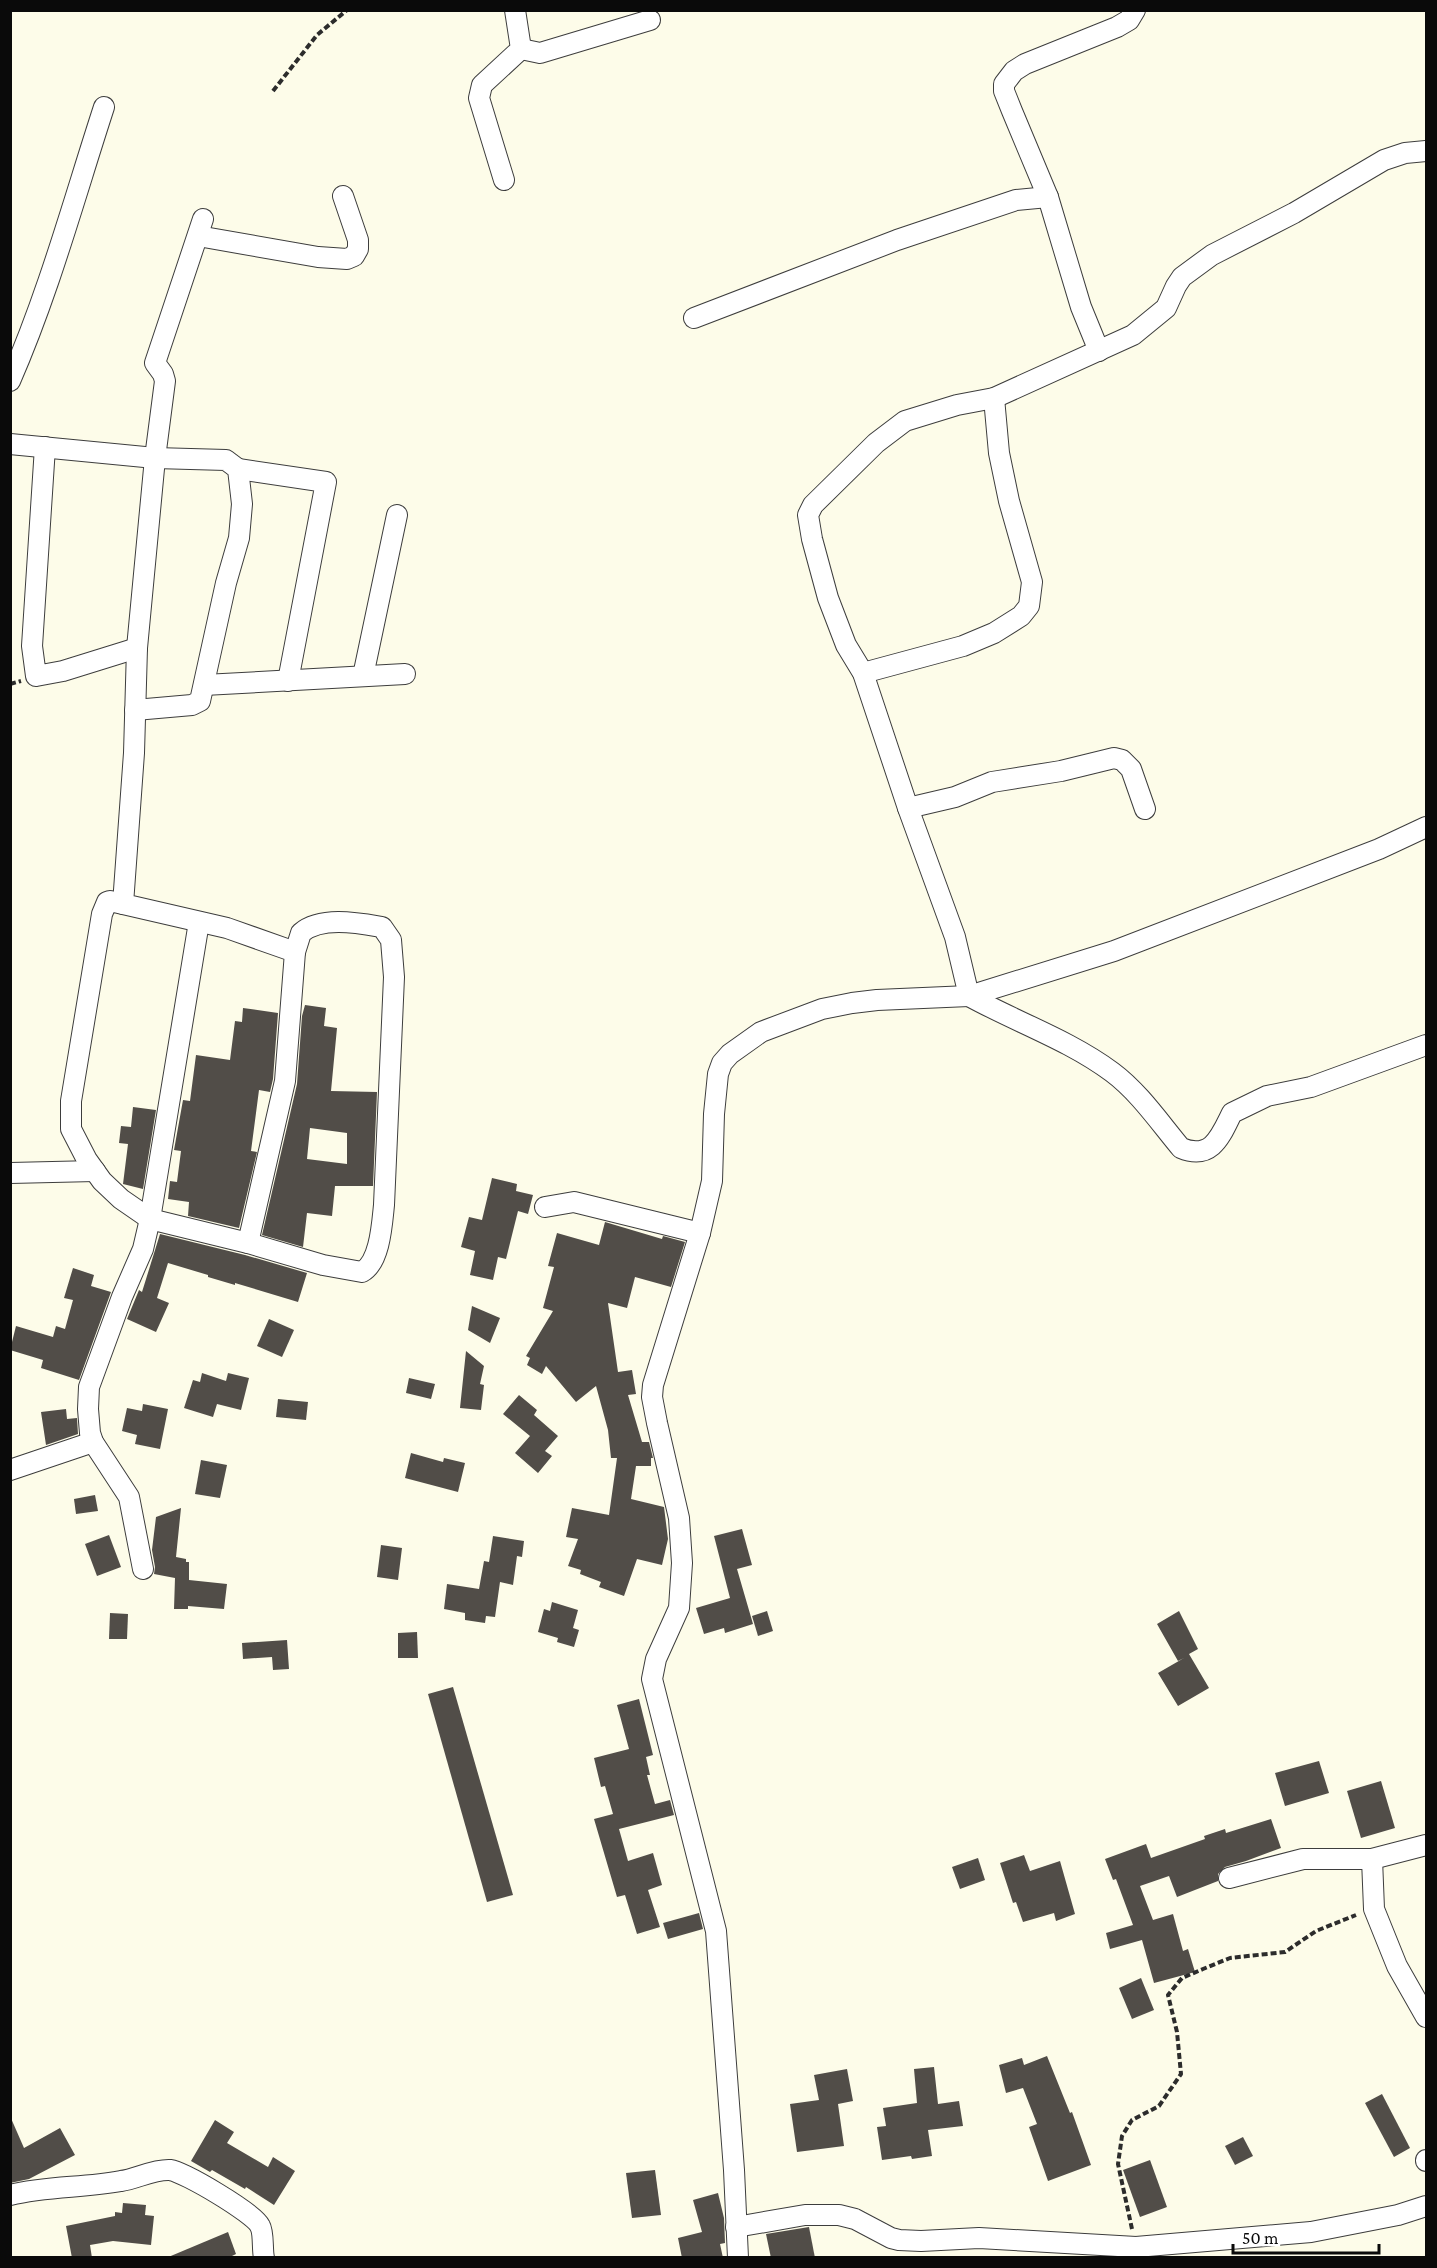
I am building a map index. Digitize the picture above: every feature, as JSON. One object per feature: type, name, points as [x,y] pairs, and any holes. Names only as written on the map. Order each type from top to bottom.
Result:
[{"type":"street","points":[[516,10],[521,49]]},
{"type":"street","points":[[1099,351],[1081,307],[1048,197],[1004,91],[1004,84],[1014,71],[1025,64],[1117,27],[1129,20],[1135,10]]},
{"type":"street","points":[[521,49],[540,53],[650,20]]},
{"type":"street","points":[[504,180],[479,98],[482,85],[521,49]]},
{"type":"street","points":[[10,381],[56,264],[104,107]]},
{"type":"street","points":[[969,996],[955,937],[908,808],[863,673],[846,645],[828,598],[812,539],[809,510],[876,443],[905,421],[957,405],[994,398],[1133,335],[1166,308],[1182,278],[1212,255],[1294,213],[1384,160],[1405,153],[1426,151]]},
{"type":"street","points":[[123,904],[133,776],[137,648],[155,458],[165,381],[164,374],[155,363],[201,228],[318,257],[347,259],[354,256],[358,249],[358,240],[343,196]]},
{"type":"street","points":[[694,318],[897,240],[1016,200],[1048,197]]},
{"type":"street","points":[[863,673],[963,646],[994,633],[1020,616],[1029,606],[1032,582],[1009,501],[999,453],[994,398]]},
{"type":"street","points":[[10,444],[155,458],[226,460],[238,469],[327,482],[288,681]]},
{"type":"street","points":[[45,447],[32,646],[36,676],[63,671],[137,648]]},
{"type":"street","points":[[135,710],[192,705],[200,700],[226,583],[239,538],[242,504],[238,469]]},
{"type":"street","points":[[363,676],[397,515]]},
{"type":"street","points":[[204,685],[405,674]]},
{"type":"street","points":[[908,808],[955,797],[992,782],[1061,771],[1113,758],[1122,760],[1131,769],[1145,810]]},
{"type":"street","points":[[738,2258],[734,2170],[716,1930],[652,1679],[656,1659],[679,1608],[682,1563],[679,1518],[657,1423],[652,1397],[653,1385],[700,1233],[712,1181],[714,1114],[718,1074],[722,1063],[730,1054],[761,1032],[822,1009],[876,999],[969,996],[1114,951],[1379,849],[1426,827]]},
{"type":"street","points":[[249,1243],[285,1082],[295,952],[301,933],[311,926],[327,923],[382,927],[391,940],[394,977],[384,1205],[380,1238],[371,1264],[366,1270],[356,1273],[249,1243],[150,1219],[121,1199],[95,1171],[78,1146],[71,1129],[71,1101],[102,914],[107,902],[227,928],[295,952]]},
{"type":"street","points":[[143,1569],[129,1497],[93,1442],[89,1425],[89,1387],[122,1297],[143,1249],[150,1219],[199,922]]},
{"type":"street","points":[[969,996],[1060,1040],[1112,1072],[1129,1088],[1181,1148],[1190,1151],[1200,1151],[1215,1143],[1225,1131],[1233,1113],[1267,1096],[1311,1087],[1426,1046]]},
{"type":"street","points":[[10,1173],[95,1171]]},
{"type":"street","points":[[545,1207],[574,1202],[700,1233]]},
{"type":"street","points":[[10,1470],[34,1460],[93,1442]]},
{"type":"street","points":[[1229,1878],[1303,1859],[1372,1859],[1426,1845]]},
{"type":"street","points":[[1372,1859],[1374,1909],[1396,1966],[1426,2017]]},
{"type":"street","points":[[10,2195],[56,2187],[123,2181],[162,2171],[177,2172],[240,2208],[256,2220],[261,2227],[264,2258]]},
{"type":"street","points":[[736,2227],[805,2215],[838,2215],[855,2219],[899,2240],[980,2238],[1113,2252],[1136,2247],[1311,2232],[1398,2215],[1426,2206]]},
{"type":"path","points":[[273,91],[318,35],[347,10]]},
{"type":"path","points":[[1136,2247],[1118,2164],[1122,2136],[1132,2120],[1159,2106],[1181,2074],[1177,2032],[1168,1995],[1182,1978],[1203,1969],[1230,1958],[1285,1952],[1316,1931],[1374,1909]]},
{"type":"building","points":[[305,1005],[326,1008],[324,1026],[337,1028],[331,1091],[377,1092],[373,1186],[335,1186],[332,1216],[307,1213],[303,1247],[262,1235],[297,1084],[302,1016]],"holes":[[[310,1128],[347,1133],[347,1164],[307,1159]]]},
{"type":"building","points":[[243,1008],[278,1013],[273,1079],[270,1092],[259,1090],[251,1151],[257,1152],[239,1228],[188,1216],[189,1202],[168,1199],[170,1181],[177,1182],[181,1151],[174,1150],[183,1100],[190,1101],[196,1055],[230,1060],[235,1021],[242,1022]]},
{"type":"building","points":[[133,1107],[156,1110],[143,1189],[123,1184],[128,1144],[119,1143],[121,1126],[131,1127]]},
{"type":"building","points":[[492,1178],[517,1184],[516,1191],[533,1195],[528,1214],[518,1211],[506,1259],[498,1257],[493,1280],[470,1275],[475,1251],[461,1247],[469,1217],[482,1220]]},
{"type":"building","points":[[605,1222],[662,1239],[663,1236],[685,1242],[671,1287],[635,1277],[627,1308],[608,1303],[618,1372],[632,1370],[636,1394],[628,1395],[642,1442],[649,1442],[653,1458],[651,1458],[651,1466],[636,1466],[631,1499],[664,1507],[668,1539],[662,1565],[637,1559],[624,1596],[599,1587],[601,1582],[580,1574],[581,1570],[568,1566],[578,1539],[566,1537],[572,1508],[609,1515],[617,1458],[611,1458],[608,1430],[596,1386],[576,1402],[546,1366],[542,1374],[527,1365],[530,1358],[526,1356],[553,1311],[543,1308],[554,1267],[548,1266],[557,1233],[599,1245]]},
{"type":"building","points":[[160,1234],[307,1273],[298,1302],[208,1277],[208,1275],[168,1263],[157,1298],[169,1303],[156,1332],[127,1319],[139,1290],[142,1292]]},
{"type":"building","points":[[73,1268],[94,1275],[91,1286],[111,1292],[79,1380],[41,1368],[43,1360],[10,1350],[16,1326],[53,1337],[56,1326],[65,1329],[73,1300],[64,1298]]},
{"type":"building","points":[[472,1306],[500,1318],[490,1343],[468,1330]]},
{"type":"building","points":[[269,1319],[294,1330],[282,1357],[257,1346]]},
{"type":"building","points":[[466,1351],[484,1366],[480,1384],[484,1385],[481,1410],[460,1408]]},
{"type":"building","points":[[202,1373],[226,1381],[228,1373],[249,1378],[241,1410],[217,1404],[213,1417],[184,1408],[193,1380],[200,1382]]},
{"type":"building","points":[[409,1378],[435,1384],[431,1399],[406,1393]]},
{"type":"building","points":[[519,1395],[537,1410],[534,1415],[558,1436],[545,1451],[552,1456],[538,1473],[515,1453],[530,1436],[503,1414]]},
{"type":"building","points":[[278,1399],[308,1402],[306,1420],[276,1417]]},
{"type":"building","points":[[143,1404],[168,1409],[160,1449],[135,1444],[137,1435],[122,1431],[127,1408],[142,1411]]},
{"type":"building","points":[[66,1409],[67,1419],[77,1418],[78,1434],[46,1445],[41,1412]]},
{"type":"building","points":[[411,1453],[443,1462],[444,1458],[465,1463],[458,1492],[405,1478]]},
{"type":"building","points":[[201,1460],[227,1465],[220,1498],[195,1494]]},
{"type":"building","points":[[95,1495],[98,1511],[76,1514],[74,1499]]},
{"type":"building","points":[[181,1508],[176,1557],[189,1562],[189,1580],[227,1584],[224,1609],[188,1606],[188,1609],[174,1609],[175,1578],[154,1574],[152,1550],[156,1517]]},
{"type":"building","points":[[742,1529],[752,1565],[737,1569],[753,1624],[725,1633],[724,1628],[704,1634],[696,1608],[730,1598],[714,1536]]},
{"type":"building","points":[[109,1535],[121,1567],[97,1576],[85,1544]]},
{"type":"building","points":[[493,1536],[524,1541],[522,1557],[517,1556],[513,1585],[500,1582],[495,1617],[486,1616],[485,1623],[465,1620],[465,1613],[444,1609],[447,1584],[479,1589],[484,1561],[489,1562]]},
{"type":"building","points":[[381,1545],[402,1548],[398,1580],[377,1577]]},
{"type":"building","points":[[552,1602],[578,1610],[573,1628],[579,1630],[574,1647],[557,1642],[558,1638],[538,1632],[544,1609],[550,1611]]},
{"type":"building","points":[[767,1611],[773,1631],[758,1636],[752,1616]]},
{"type":"building","points":[[1179,1611],[1198,1649],[1189,1654],[1209,1688],[1178,1706],[1158,1673],[1184,1658],[1178,1661],[1157,1624]]},
{"type":"building","points":[[110,1613],[128,1614],[127,1639],[109,1639]]},
{"type":"building","points":[[417,1632],[418,1658],[398,1658],[398,1633]]},
{"type":"building","points":[[287,1640],[289,1669],[273,1670],[272,1657],[243,1659],[242,1643]]},
{"type":"building","points":[[453,1687],[513,1895],[487,1902],[428,1694]]},
{"type":"building","points":[[639,1699],[653,1755],[646,1757],[650,1775],[647,1775],[655,1804],[670,1800],[674,1815],[619,1829],[628,1861],[653,1853],[662,1885],[648,1890],[660,1927],[637,1934],[625,1895],[617,1897],[594,1819],[613,1814],[605,1786],[601,1787],[594,1758],[629,1749],[617,1705]]},
{"type":"building","points":[[1319,1761],[1329,1793],[1285,1806],[1275,1773]]},
{"type":"building","points":[[1381,1781],[1395,1828],[1361,1838],[1347,1791]]},
{"type":"building","points":[[1271,1819],[1281,1848],[1225,1867],[1218,1874],[1218,1881],[1177,1897],[1169,1876],[1140,1886],[1153,1920],[1173,1914],[1183,1951],[1188,1949],[1195,1972],[1154,1983],[1142,1940],[1110,1949],[1106,1933],[1133,1925],[1116,1879],[1113,1880],[1105,1859],[1146,1844],[1151,1858],[1205,1839],[1204,1836],[1225,1829],[1226,1833]]},
{"type":"building","points":[[1024,1855],[1030,1871],[1060,1861],[1075,1914],[1056,1921],[1054,1913],[1023,1922],[1016,1902],[1013,1903],[1000,1863]]},
{"type":"building","points":[[978,1858],[985,1880],[960,1889],[952,1867]]},
{"type":"building","points":[[699,1913],[703,1929],[668,1939],[663,1923]]},
{"type":"building","points":[[1141,1978],[1154,2010],[1132,2019],[1119,1988]]},
{"type":"building","points":[[1047,2056],[1070,2113],[1072,2112],[1091,2165],[1048,2181],[1029,2127],[1037,2124],[1023,2088],[1006,2093],[999,2065],[1022,2058],[1024,2065]]},
{"type":"building","points":[[934,2067],[938,2104],[959,2101],[963,2126],[928,2130],[932,2156],[882,2160],[877,2127],[886,2126],[883,2108],[917,2103],[914,2069]]},
{"type":"building","points":[[847,2069],[853,2101],[838,2104],[844,2146],[797,2152],[790,2104],[819,2100],[814,2075]]},
{"type":"building","points":[[1382,2094],[1410,2148],[1394,2157],[1365,2103]]},
{"type":"building","points":[[10,2116],[24,2148],[60,2128],[75,2155],[29,2179],[10,2183]]},
{"type":"building","points":[[215,2120],[234,2132],[227,2143],[268,2167],[273,2157],[295,2171],[274,2205],[246,2187],[245,2189],[191,2161]]},
{"type":"building","points":[[1243,2137],[1253,2156],[1235,2165],[1225,2146]]},
{"type":"building","points":[[1150,2160],[1167,2207],[1140,2217],[1123,2170]]},
{"type":"building","points":[[655,2170],[661,2215],[632,2218],[626,2173]]},
{"type":"building","points":[[718,2193],[724,2218],[725,2243],[720,2244],[723,2258],[682,2258],[678,2238],[702,2232],[693,2200]]},
{"type":"building","points":[[123,2203],[146,2205],[145,2215],[154,2216],[151,2245],[113,2241],[90,2245],[92,2258],[72,2258],[66,2226],[115,2216],[115,2212],[122,2213]]},
{"type":"building","points":[[809,2227],[815,2258],[771,2258],[766,2234]]},
{"type":"building","points":[[228,2232],[236,2254],[228,2258],[166,2258]]}]
